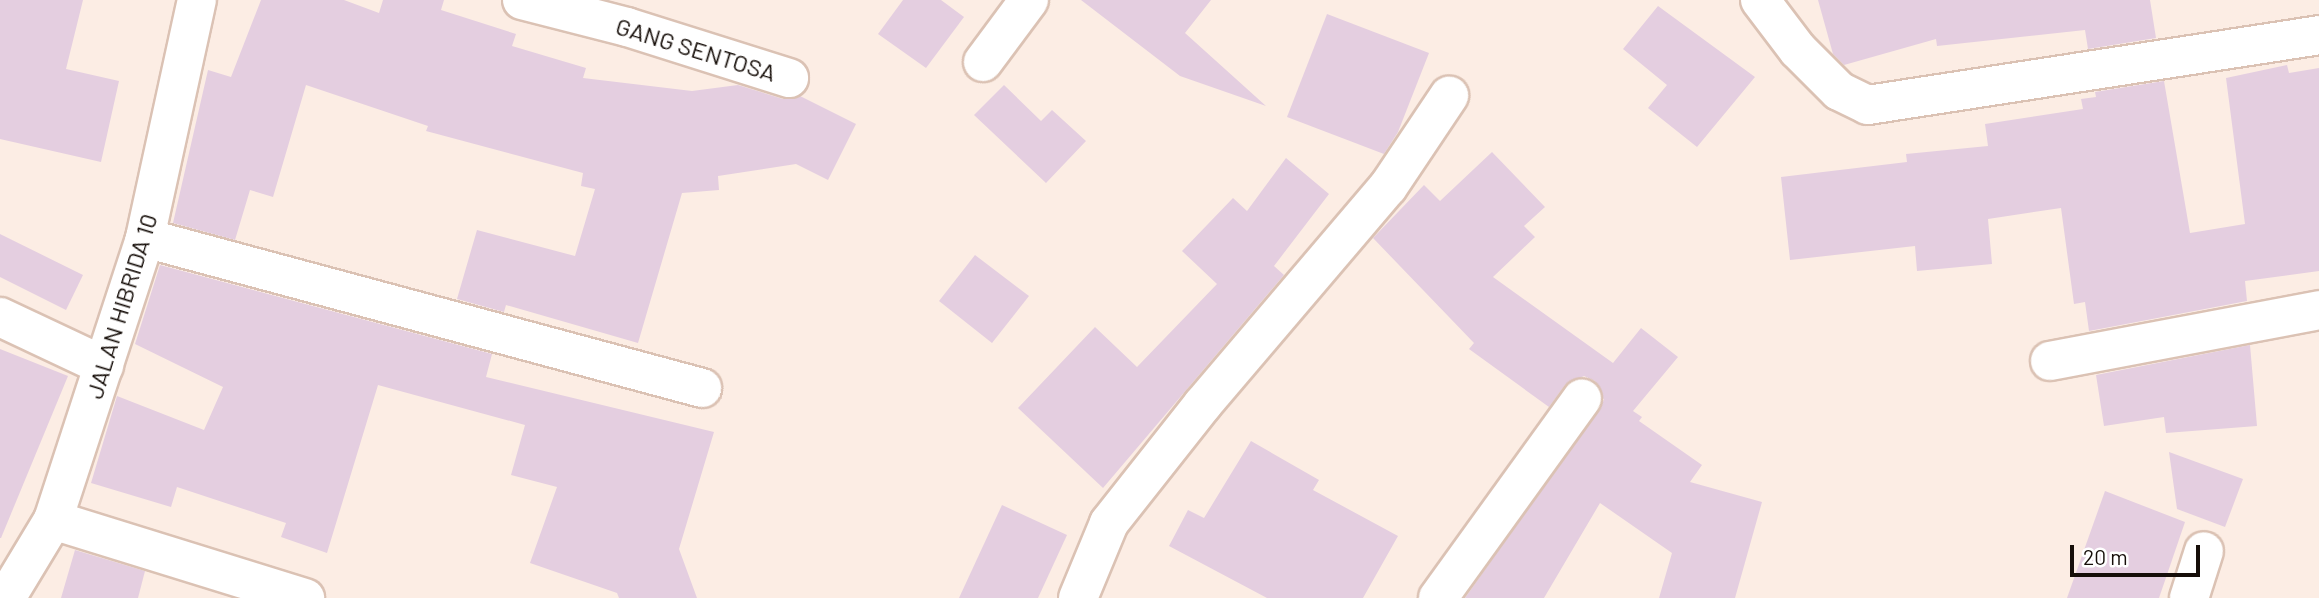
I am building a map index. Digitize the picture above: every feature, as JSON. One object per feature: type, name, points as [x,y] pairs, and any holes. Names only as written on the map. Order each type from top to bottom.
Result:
[{"type":"street","name":"JALAN HIBRIDA 10","points":[[6,598],[53,520],[145,239],[197,0]]},
{"type":"street","name":"GANG SENTOSA","points":[[522,0],[627,27],[789,78]]},
{"type":"street","points":[[984,62],[1028,0]]},
{"type":"street","points":[[1760,0],[1798,50],[1839,91],[1868,105],[2319,35]]},
{"type":"street","points":[[1078,598],[1108,523],[1203,404],[1388,187],[1449,96]]},
{"type":"street","points":[[145,239],[702,388]]},
{"type":"street","points":[[2050,361],[2319,310]]},
{"type":"street","points":[[0,317],[104,366]]},
{"type":"street","points":[[1438,598],[1582,398]]},
{"type":"street","points":[[53,520],[305,598]]},
{"type":"street","points":[[2189,598],[2204,551]]},
{"type":"building","points":[[0,0],[83,0],[66,69],[119,81],[101,162],[0,139]]},
{"type":"building","points":[[261,0],[344,0],[379,13],[383,0],[444,0],[441,10],[516,34],[512,46],[586,68],[583,78],[692,91],[738,85],[783,99],[800,96],[856,124],[828,180],[796,164],[718,176],[719,190],[682,193],[638,343],[506,305],[504,312],[457,299],[477,230],[575,256],[595,189],[581,186],[583,173],[426,131],[428,126],[306,85],[273,197],[250,190],[235,240],[173,223],[208,70],[231,77]]},
{"type":"building","points":[[903,0],[941,0],[964,17],[926,68],[878,34]]},
{"type":"building","points":[[1081,0],[1211,0],[1185,33],[1266,106],[1180,76]]},
{"type":"building","points":[[1818,0],[2150,0],[2156,38],[2088,49],[2085,30],[1937,46],[1936,39],[1844,65],[1833,54]]},
{"type":"building","points":[[1658,6],[1755,77],[1697,147],[1648,108],[1667,85],[1623,49]]},
{"type":"building","points":[[1327,14],[1429,53],[1398,132],[1384,154],[1287,117]]},
{"type":"building","points":[[2287,65],[2289,73],[2319,68],[2319,271],[2245,281],[2247,301],[2089,331],[2085,302],[2074,304],[2061,208],[1988,219],[1992,264],[1917,271],[1915,246],[1790,260],[1781,177],[1907,162],[1906,154],[1988,146],[1985,124],[2083,109],[2081,99],[2096,97],[2095,92],[2164,81],[2190,233],[2245,224],[2226,78]]},
{"type":"building","points":[[1004,85],[1041,121],[1052,110],[1086,141],[1046,183],[974,115]]},
{"type":"building","points":[[1492,152],[1545,207],[1524,226],[1535,237],[1493,277],[1613,363],[1641,328],[1678,357],[1633,411],[1642,417],[1639,421],[1702,465],[1690,482],[1762,502],[1735,598],[1659,598],[1672,553],[1600,503],[1544,598],[1465,598],[1604,400],[1595,381],[1584,376],[1565,385],[1549,407],[1469,349],[1474,343],[1373,238],[1424,185],[1440,201]]},
{"type":"building","points":[[1286,158],[1329,194],[1274,266],[1284,275],[1103,488],[1018,408],[1095,327],[1137,367],[1217,284],[1182,251],[1233,198],[1247,211]]},
{"type":"building","points":[[0,234],[83,275],[66,310],[0,277]]},
{"type":"building","points":[[975,255],[1029,296],[992,343],[939,301]]},
{"type":"building","points":[[160,265],[492,354],[486,377],[714,432],[679,549],[697,598],[619,598],[617,593],[530,563],[557,487],[511,475],[525,425],[378,385],[327,553],[281,537],[286,523],[177,487],[171,507],[91,483],[117,396],[204,430],[223,387],[135,344]]},
{"type":"building","points":[[2250,345],[2257,426],[2166,433],[2164,417],[2104,426],[2096,375]]},
{"type":"building","points":[[0,349],[68,376],[1,538],[0,538]]},
{"type":"building","points":[[1251,441],[1319,480],[1313,490],[1398,536],[1363,598],[1267,598],[1169,546],[1188,510],[1204,518]]},
{"type":"building","points":[[2169,452],[2243,479],[2225,527],[2177,509]]},
{"type":"building","points":[[2105,491],[2185,522],[2159,598],[2067,598]]},
{"type":"building","points":[[1002,505],[1067,535],[1038,598],[959,598]]},
{"type":"building","points":[[75,550],[145,571],[138,598],[61,598]]}]
